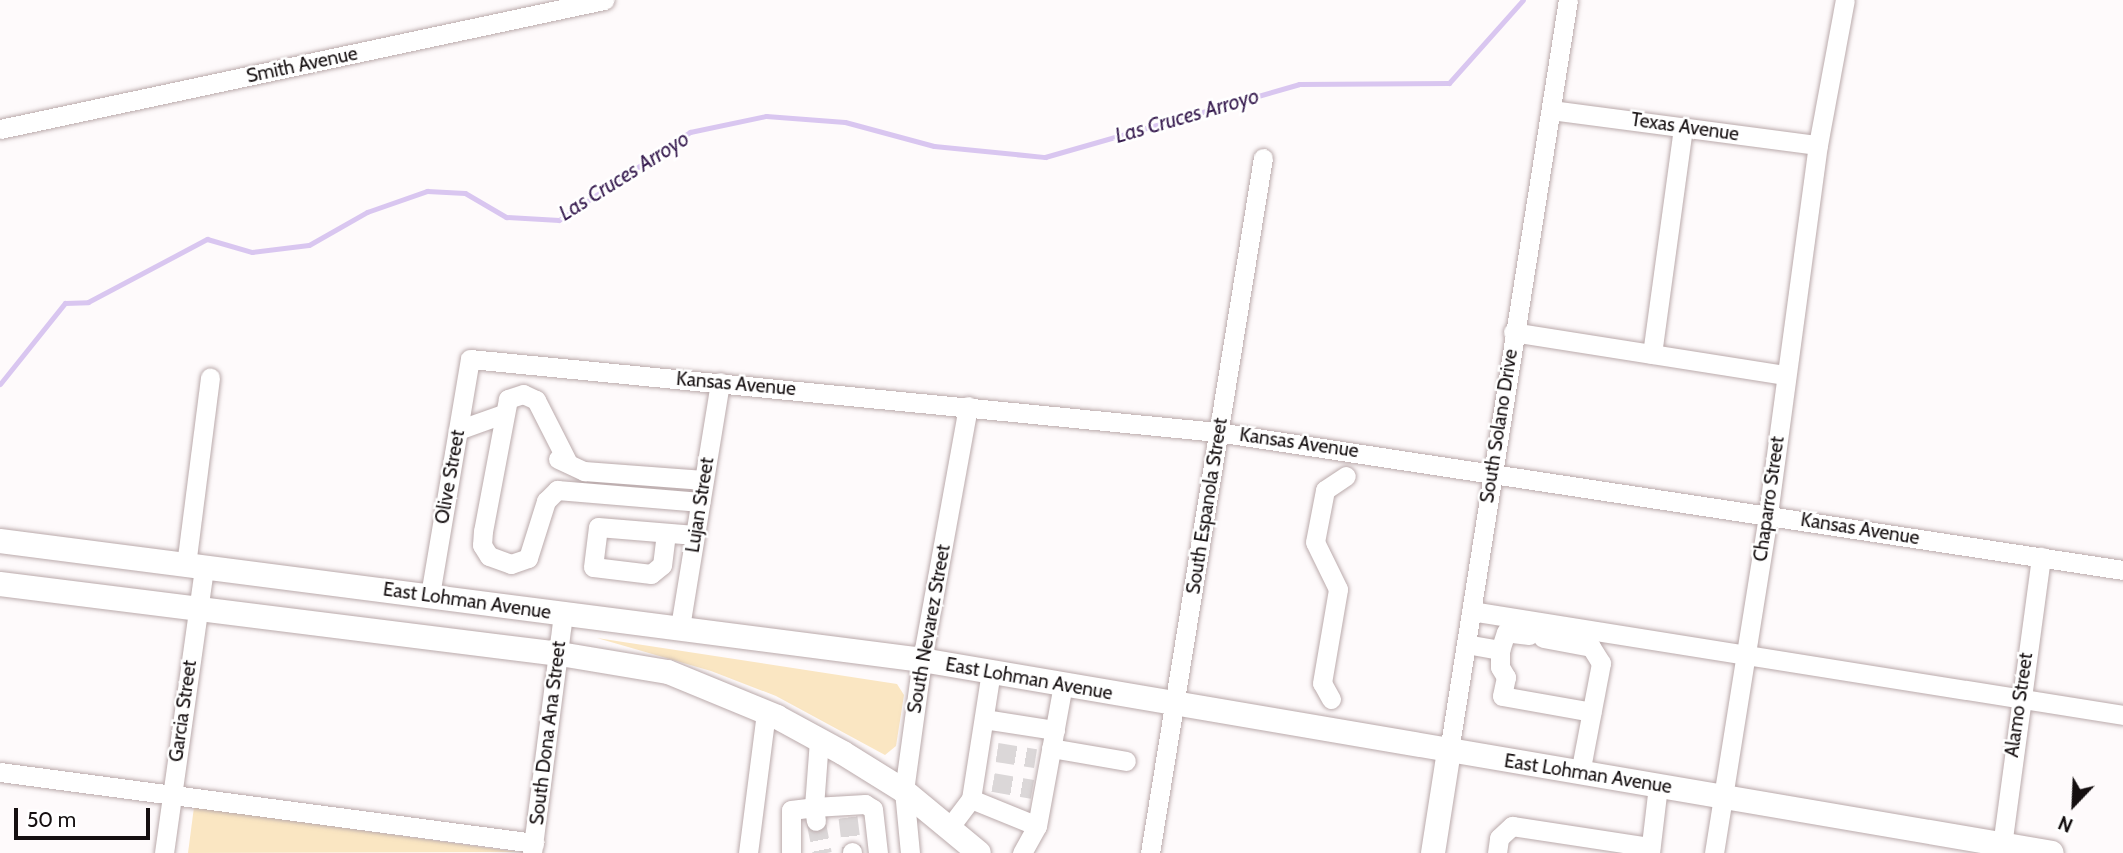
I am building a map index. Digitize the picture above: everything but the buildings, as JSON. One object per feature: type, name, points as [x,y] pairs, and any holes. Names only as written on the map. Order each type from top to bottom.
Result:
[{"type":"main road","name":"East Lohman Avenue","points":[[5,542],[922,660],[1580,773],[1724,794],[2001,849],[2052,853]]},
{"type":"main road","name":"East Lohman Avenue","points":[[0,584],[560,654],[668,673],[766,712],[819,740],[904,791],[979,853]]},
{"type":"main road","name":"South Solano Drive","points":[[1433,853],[1449,751]]},
{"type":"street","name":"Smith Avenue","points":[[0,130],[604,0]]},
{"type":"street","name":"South Solano Drive","points":[[1449,751],[1513,332],[1568,0]]},
{"type":"street","name":"Chaparro Street","points":[[1714,853],[1768,514],[1818,145],[1845,0]]},
{"type":"street","name":"Texas Avenue","points":[[1551,110],[1818,145]]},
{"type":"street","points":[[1652,354],[1683,127]]},
{"type":"street","name":"South Espanola Street","points":[[1150,853],[1177,704],[1217,432],[1264,158]]},
{"type":"street","points":[[1513,332],[1786,375]]},
{"type":"street","name":"Kansas Avenue","points":[[470,359],[1217,432],[2123,570]]},
{"type":"street","name":"Olive Street","points":[[430,595],[470,359]]},
{"type":"street","name":"Garcia Street","points":[[164,853],[197,607],[195,567],[210,378]]},
{"type":"street","name":"Lujan Street","points":[[680,627],[720,382]]},
{"type":"street","points":[[700,502],[557,490],[546,501],[527,558],[511,564],[498,561],[482,545],[503,414],[514,395],[530,396],[540,409],[553,418],[567,440],[568,463],[584,471],[704,480]]},
{"type":"street","name":"South Nevarez Street","points":[[910,853],[904,791],[922,660],[968,406]]},
{"type":"street","points":[[458,430],[503,414]]},
{"type":"street","points":[[1331,699],[1322,683],[1338,589],[1315,541],[1325,490],[1346,476]]},
{"type":"street","points":[[666,533],[695,535]]},
{"type":"street","name":"Alamo Street","points":[[2001,849],[2018,701],[2041,557]]},
{"type":"street","points":[[1471,611],[1746,654],[2018,701],[2123,715]]},
{"type":"street","name":"South Dona Ana Street","points":[[533,848],[560,654],[563,613]]},
{"type":"street","points":[[1466,644],[1536,637],[1591,647],[1601,663],[1601,678],[1591,712],[1580,773]]},
{"type":"street","points":[[1503,641],[1500,667],[1506,677],[1502,696],[1591,712]]},
{"type":"street","points":[[949,828],[984,780],[988,751],[984,719],[992,672]]},
{"type":"street","points":[[1022,853],[1037,826],[1037,790],[1063,685]]},
{"type":"street","points":[[748,853],[766,712]]},
{"type":"street","points":[[984,719],[1048,749],[1126,761]]},
{"type":"street","points":[[815,814],[819,740]]},
{"type":"street","points":[[0,772],[172,794],[533,848]]},
{"type":"street","points":[[1497,853],[1499,838],[1512,827],[1650,850],[1658,786]]},
{"type":"street","points":[[971,799],[1037,826]]},
{"type":"street","points":[[790,853],[791,810],[815,814],[847,811],[865,804],[873,809],[878,853]]},
{"type":"shaded area","points":[[597,638],[897,684],[904,695],[896,746],[885,755],[776,696],[711,671]]},
{"type":"shaded area","points":[[194,807],[518,852],[188,853]]},
{"type":"waterway","name":"Las Cruces Arroyo","points":[[0,384],[65,303],[88,302],[207,239],[252,252],[309,245],[367,212],[427,191],[465,193],[506,217],[559,220],[690,132],[766,116],[845,122],[934,146],[1045,157],[1299,84],[1449,83],[1523,0]]},
{"type":"tunnel","points":[[997,752],[1036,758]]},
{"type":"tunnel","points":[[993,782],[1032,789]]},
{"type":"tunnel","points":[[848,817],[852,852]]},
{"type":"tunnel","points":[[816,821],[822,853]]}]
